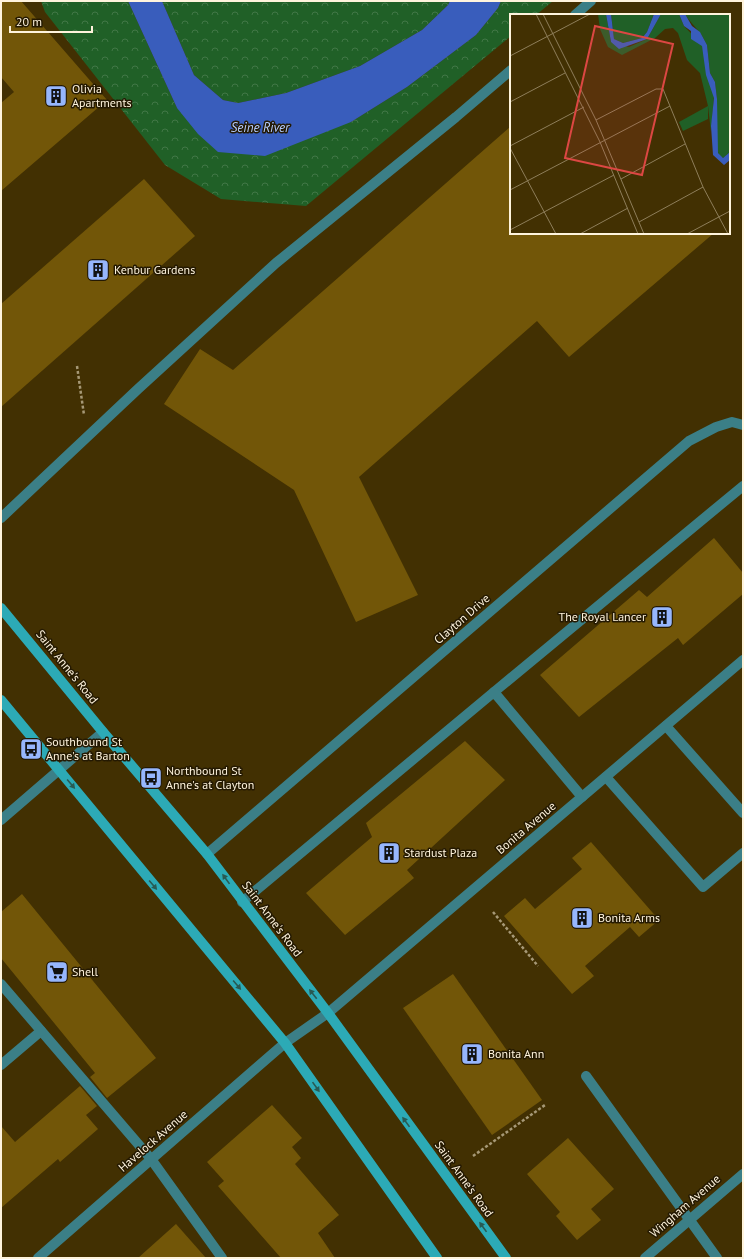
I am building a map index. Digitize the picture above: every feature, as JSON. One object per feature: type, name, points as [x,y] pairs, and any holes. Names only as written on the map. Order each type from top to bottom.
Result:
[{"type":"main road","name":"Saint Anne's Road","points":[[1,608],[207,854],[328,1014],[506,1258]]},
{"type":"main road","points":[[1,700],[285,1043],[437,1258]]},
{"type":"street","points":[[576,14],[591,1]]},
{"type":"street","points":[[1,518],[276,262],[456,117],[510,71]]},
{"type":"street","name":"Clayton Drive","points":[[207,854],[689,441],[716,427],[732,422],[743,425]]},
{"type":"street","points":[[242,902],[743,486]]},
{"type":"street","name":"Bonita Avenue","points":[[285,1043],[328,1014],[743,660]]},
{"type":"street","points":[[494,692],[582,797]]},
{"type":"street","points":[[666,726],[743,813]]},
{"type":"street","points":[[1,820],[104,732]]},
{"type":"street","points":[[606,777],[704,887],[743,853]]},
{"type":"street","points":[[1,984],[151,1159],[222,1258]]},
{"type":"street","points":[[1,1065],[41,1030]]},
{"type":"street","name":"Havelock Avenue","points":[[38,1258],[285,1043]]},
{"type":"street","points":[[586,1076],[690,1218],[717,1258]]},
{"type":"street","name":"Wingham Avenue","points":[[645,1258],[743,1174]]},
{"type":"path","points":[[77,366],[84,418]]},
{"type":"path","points":[[493,912],[538,966]]},
{"type":"path","points":[[473,1156],[545,1105]]},
{"type":"green space","points":[[41,1],[128,1],[177,108],[351,122],[407,87],[476,35],[498,8],[501,1],[553,1],[537,14],[510,14],[510,37],[306,206],[221,199],[165,165],[45,12]]},
{"type":"green space","points":[[162,1],[450,1],[448,5],[422,30],[360,66],[286,93],[238,103],[223,100],[194,75]]},
{"type":"water","name":"Seine River","points":[[128,1],[162,1],[194,75],[223,100],[238,103],[286,93],[360,66],[422,30],[448,5],[450,1],[501,1],[498,8],[476,35],[407,87],[351,122],[265,156],[218,152],[198,134],[177,108]]},
{"type":"building","name":"Olivia Apartments","points":[[1,1],[21,1],[107,100],[1,191],[1,103],[14,92],[1,77]]},
{"type":"building","points":[[510,127],[510,234],[713,234],[569,357],[537,321],[359,477],[418,595],[356,622],[294,490],[164,404],[200,349],[233,370]]},
{"type":"building","name":"Kenbur Gardens","points":[[144,179],[195,236],[1,407],[1,304]]},
{"type":"building","name":"The Royal Lancer","points":[[714,538],[743,573],[743,594],[683,645],[678,638],[579,717],[540,675],[639,590],[647,597]]},
{"type":"building","name":"Stardust Plaza","points":[[465,741],[505,780],[407,870],[414,878],[345,935],[306,893],[372,837],[366,823]]},
{"type":"building","name":"Bonita Arms","points":[[591,842],[659,920],[639,937],[630,927],[585,966],[594,976],[572,994],[504,916],[525,898],[535,909],[582,869],[572,858]]},
{"type":"building","points":[[22,894],[156,1058],[107,1098],[90,1077],[95,1073],[1,958],[1,912]]},
{"type":"building","name":"Bonita Ann","points":[[453,974],[542,1100],[492,1135],[403,1008]]},
{"type":"building","points":[[80,1086],[97,1106],[86,1115],[98,1129],[60,1162],[58,1159],[1,1208],[1,1126],[15,1142]]},
{"type":"building","points":[[272,1105],[302,1138],[292,1147],[301,1158],[295,1164],[339,1215],[318,1233],[335,1258],[281,1258],[218,1186],[224,1181],[207,1162]]},
{"type":"building","points":[[568,1138],[614,1189],[591,1209],[601,1220],[577,1240],[556,1216],[560,1212],[527,1174]]},
{"type":"building","points":[[176,1224],[206,1258],[138,1258]]},
{"type":"place","name":"Olivia Apartments","points":[[56,96]]},
{"type":"place","name":"Kenbur Gardens","points":[[98,270]]},
{"type":"place","name":"The Royal Lancer","points":[[662,617]]},
{"type":"place","name":"Southbound St Anne's at Barton","points":[[31,749]]},
{"type":"place","name":"Northbound St Anne's at Clayton","points":[[151,778]]},
{"type":"place","name":"Stardust Plaza","points":[[389,853]]},
{"type":"place","name":"Bonita Arms","points":[[582,918]]},
{"type":"place","name":"Shell","points":[[57,972]]},
{"type":"place","name":"Bonita Ann","points":[[472,1054]]}]
